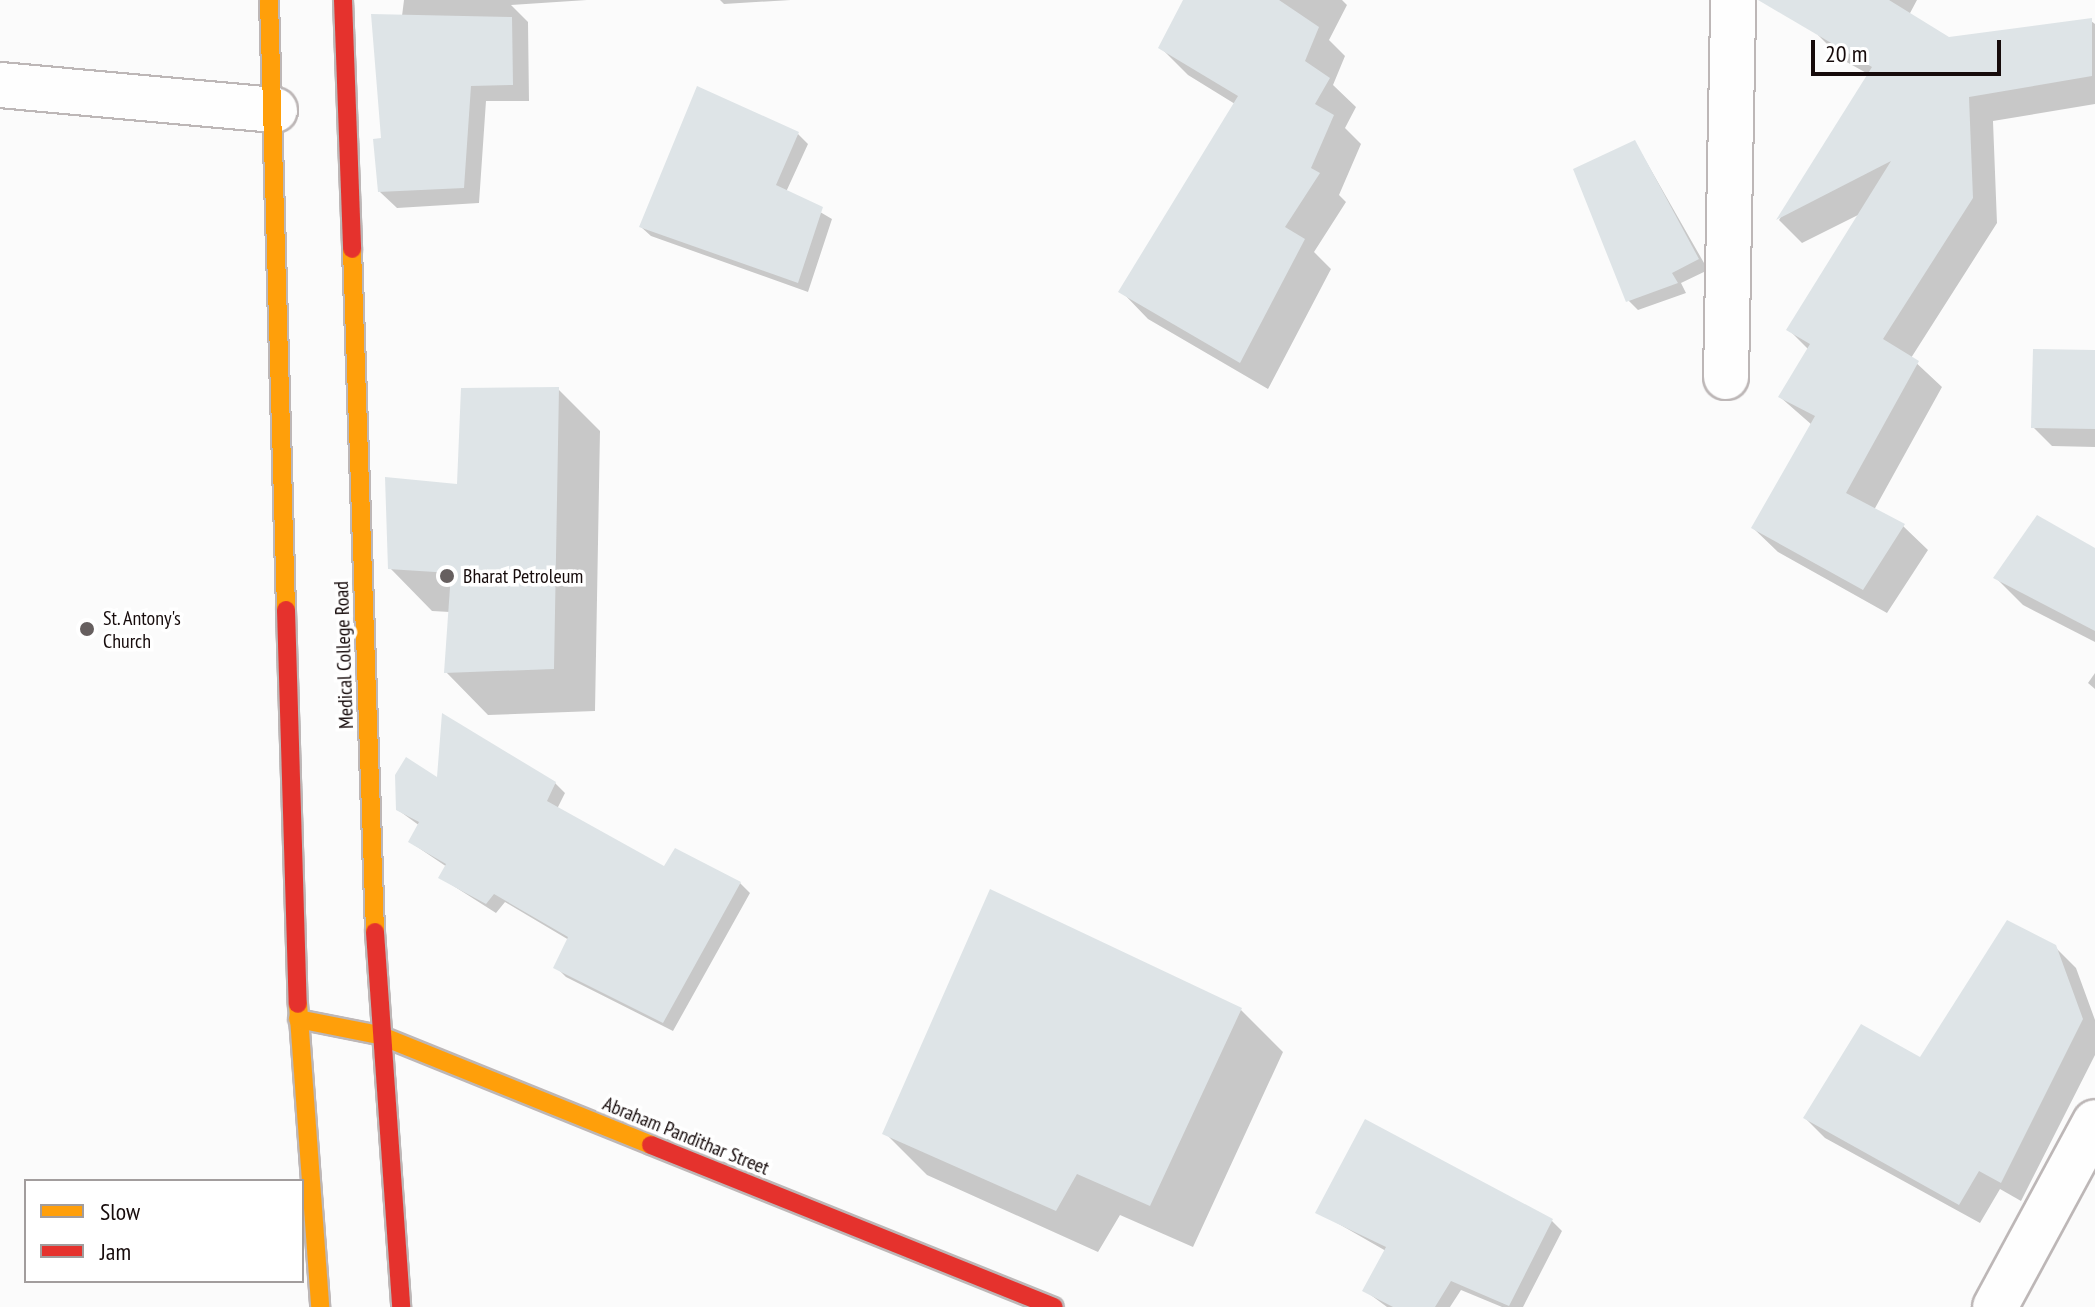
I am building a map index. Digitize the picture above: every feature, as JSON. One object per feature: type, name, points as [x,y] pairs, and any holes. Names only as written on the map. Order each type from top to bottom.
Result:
[{"type":"main road","points":[[269,0],[275,110],[298,1019],[320,1307]]},
{"type":"main road","name":"Medical College Road","points":[[343,0],[379,1035],[401,1307]]},
{"type":"main road","name":"Abraham Pandithar Street","points":[[298,1019],[379,1035],[1054,1307]]},
{"type":"street","points":[[1726,377],[1733,0]]},
{"type":"street","points":[[0,85],[275,110]]},
{"type":"street","points":[[1995,1307],[2095,1122]]},
{"type":"building","points":[[1183,0],[1279,0],[1319,27],[1305,61],[1330,78],[1315,104],[1334,115],[1311,168],[1320,173],[1285,227],[1305,239],[1240,363],[1118,292],[1238,96],[1158,48]]},
{"type":"building","points":[[1758,0],[1889,0],[1949,37],[2092,18],[2092,76],[1969,97],[1973,198],[1883,339],[1919,361],[1846,493],[1905,524],[1863,590],[1751,528],[1815,416],[1778,397],[1810,344],[1786,330],[1891,161],[1776,220],[1872,67]]},
{"type":"building","points":[[371,14],[512,17],[513,85],[471,86],[464,188],[378,192],[373,139],[381,138]]},
{"type":"building","points":[[697,86],[799,132],[776,185],[823,207],[798,283],[639,227]]},
{"type":"building","points":[[1635,140],[1699,259],[1672,273],[1678,283],[1626,302],[1573,169]]},
{"type":"building","points":[[2033,349],[2095,350],[2095,429],[2031,428]]},
{"type":"building","points":[[559,387],[554,669],[444,673],[451,573],[388,569],[385,477],[457,484],[461,388]]},
{"type":"building","points":[[2037,515],[2095,548],[2095,631],[1993,578]]},
{"type":"building","points":[[442,713],[556,782],[547,801],[664,866],[675,848],[741,882],[663,1023],[553,968],[568,937],[494,894],[486,904],[438,878],[446,864],[408,842],[419,822],[396,810],[395,775],[406,757],[437,777]]},
{"type":"building","points":[[990,889],[1242,1008],[1150,1206],[1077,1174],[1056,1211],[882,1134]]},
{"type":"building","points":[[2007,920],[2056,945],[2083,1019],[2001,1183],[1979,1171],[1959,1205],[1803,1118],[1861,1024],[1920,1057]]},
{"type":"building","points":[[1365,1119],[1553,1219],[1509,1306],[1451,1281],[1435,1307],[1393,1307],[1362,1291],[1386,1247],[1315,1213]]},
{"type":"traffic: slow","points":[[269,0],[286,610]]},
{"type":"traffic: slow","points":[[352,249],[375,932]]},
{"type":"traffic: slow","points":[[298,1004],[320,1307]]},
{"type":"traffic: slow","points":[[298,1019],[379,1035],[651,1145]]},
{"type":"traffic: jam","points":[[343,0],[352,249]]},
{"type":"traffic: jam","points":[[286,610],[298,1004]]},
{"type":"traffic: jam","points":[[375,932],[401,1307]]},
{"type":"traffic: jam","points":[[651,1145],[1054,1307]]},
{"type":"place","name":"Bharat Petroleum","points":[[447,576]]},
{"type":"place","name":"St. Antony's Church","points":[[87,629]]}]
